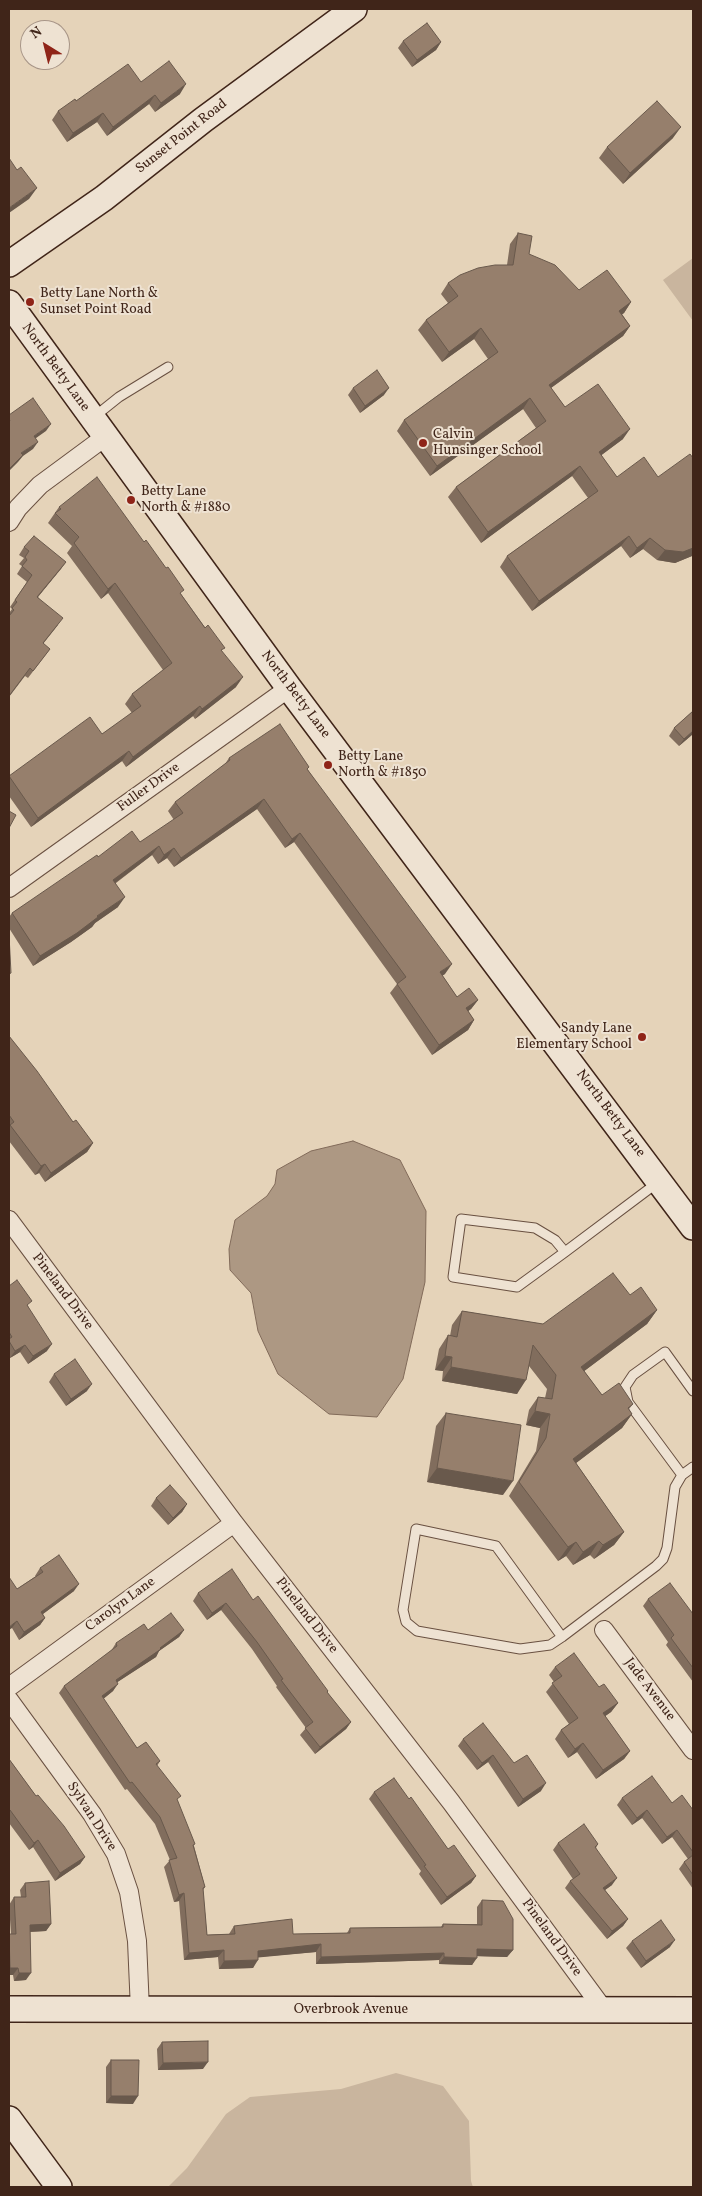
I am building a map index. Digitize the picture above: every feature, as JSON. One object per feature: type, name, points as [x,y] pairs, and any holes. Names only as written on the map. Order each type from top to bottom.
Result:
[{"type":"street","name":"Sunset Point Road","points":[[9,264],[104,198],[203,120],[354,9]]},
{"type":"street","name":"North Betty Lane","points":[[9,303],[98,428],[289,688],[693,1227]]},
{"type":"street","points":[[9,522],[18,508],[98,428]]},
{"type":"street","name":"Fuller Drive","points":[[9,888],[289,688]]},
{"type":"street","name":"Pineland Drive","points":[[9,1220],[234,1523],[451,1802],[604,2010]]},
{"type":"street","name":"Carolyn Lane","points":[[9,1687],[234,1523]]},
{"type":"street","name":"Jade Avenue","points":[[604,1630],[693,1750]]},
{"type":"street","name":"Sylvan Drive","points":[[9,1700],[92,1814],[116,1854],[129,1892],[137,1941],[140,2010]]},
{"type":"street","name":"Overbrook Avenue","points":[[9,2009],[693,2010]]},
{"type":"street","points":[[9,2119],[59,2187]]},
{"type":"lane","points":[[98,428],[119,397],[168,367]]},
{"type":"lane","points":[[565,1252],[555,1240],[535,1228],[462,1219],[453,1277],[517,1286],[565,1252],[660,1181]]},
{"type":"lane","points":[[682,1475],[628,1402],[625,1387],[633,1375],[665,1352],[693,1391]]},
{"type":"lane","points":[[562,1637],[496,1546],[416,1529],[403,1610],[406,1622],[417,1631],[520,1649],[550,1645],[562,1637],[656,1566],[663,1559],[667,1548],[675,1488],[682,1475],[693,1467]]},
{"type":"shaded area","points":[[693,258],[693,321],[663,280]]},
{"type":"shaded area","points":[[353,1141],[400,1160],[426,1211],[425,1282],[403,1379],[377,1417],[329,1414],[278,1374],[258,1331],[251,1293],[230,1270],[229,1249],[235,1220],[267,1196],[275,1184],[277,1170],[311,1151]]},
{"type":"shaded area","points":[[396,2073],[443,2086],[469,2121],[471,2181],[473,2187],[168,2187],[187,2168],[226,2114],[250,2097],[341,2089]]},
{"type":"building","points":[[427,23],[441,42],[417,60],[403,41]]},
{"type":"building","points":[[169,61],[186,84],[161,103],[155,95],[113,127],[103,113],[73,133],[58,111],[75,99],[76,101],[128,64],[141,82]]},
{"type":"building","points":[[657,101],[681,127],[630,173],[607,147]]},
{"type":"building","points":[[9,158],[17,170],[21,167],[37,188],[9,208]]},
{"type":"building","points":[[518,233],[532,236],[529,254],[555,265],[579,290],[607,270],[631,302],[619,311],[630,326],[549,385],[565,407],[598,384],[630,429],[599,452],[617,477],[644,457],[658,477],[690,454],[693,458],[693,548],[683,552],[665,550],[650,538],[637,548],[629,536],[539,601],[507,556],[598,491],[580,466],[488,532],[456,487],[546,421],[530,398],[437,466],[404,420],[498,352],[481,328],[449,352],[426,320],[458,296],[448,283],[460,275],[478,268],[495,265],[513,265]]},
{"type":"building","points":[[377,370],[389,388],[365,406],[353,388]]},
{"type":"building","points":[[33,398],[51,424],[34,436],[38,442],[21,453],[23,455],[9,469],[9,415]]},
{"type":"building","points":[[97,477],[144,542],[146,540],[166,568],[168,567],[184,590],[180,593],[205,628],[208,625],[225,648],[221,650],[243,677],[202,709],[200,706],[133,757],[129,751],[38,818],[9,776],[90,717],[102,734],[141,706],[132,694],[172,663],[115,583],[108,589],[74,543],[79,537],[55,513],[61,509],[59,507]]},
{"type":"building","points":[[34,536],[66,562],[37,597],[63,618],[43,643],[50,649],[33,671],[30,668],[9,696],[9,616],[17,602],[15,600],[32,575],[22,566],[27,560],[25,557],[29,551],[24,547]]},
{"type":"building","points":[[693,711],[693,731],[684,739],[674,728]]},
{"type":"building","points":[[280,724],[309,767],[307,769],[452,964],[440,972],[457,997],[469,988],[478,1000],[466,1008],[474,1020],[439,1045],[397,984],[406,977],[300,833],[292,839],[264,799],[181,858],[174,848],[164,855],[159,846],[113,880],[125,897],[97,916],[77,933],[40,956],[12,913],[97,855],[98,857],[132,831],[140,842],[183,813],[175,802],[230,760],[229,758]]},
{"type":"building","points":[[9,811],[16,815],[9,828]]},
{"type":"building","points":[[9,935],[11,973],[9,974]]},
{"type":"building","points":[[9,1036],[37,1071],[73,1122],[76,1120],[93,1143],[51,1173],[45,1164],[41,1166],[10,1125],[14,1122],[9,1115]]},
{"type":"building","points":[[613,1273],[630,1295],[641,1287],[657,1310],[581,1367],[602,1395],[619,1383],[633,1404],[628,1408],[632,1414],[573,1459],[624,1532],[603,1545],[599,1541],[583,1552],[576,1542],[568,1547],[519,1482],[546,1438],[550,1414],[535,1411],[538,1397],[552,1399],[556,1375],[533,1345],[526,1380],[451,1367],[452,1357],[445,1356],[448,1335],[457,1337],[462,1311],[543,1324]]},
{"type":"building","points":[[17,1280],[32,1301],[27,1305],[52,1344],[33,1356],[25,1345],[15,1351],[9,1341],[12,1337],[9,1332],[9,1286]]},
{"type":"building","points":[[75,1359],[92,1384],[71,1399],[54,1374]]},
{"type":"building","points":[[446,1413],[521,1425],[513,1481],[437,1468]]},
{"type":"building","points":[[170,1485],[187,1504],[173,1518],[156,1498]]},
{"type":"building","points":[[59,1555],[79,1584],[41,1612],[45,1618],[24,1632],[17,1621],[9,1627],[9,1577],[17,1589],[43,1572],[40,1568]]},
{"type":"building","points":[[232,1569],[253,1600],[258,1596],[351,1722],[320,1747],[305,1728],[313,1722],[281,1680],[283,1679],[257,1642],[226,1603],[212,1613],[198,1593]]},
{"type":"building","points":[[670,1583],[693,1614],[693,1668],[671,1638],[674,1635],[648,1599]]},
{"type":"building","points":[[171,1613],[184,1630],[161,1649],[116,1680],[118,1684],[102,1696],[137,1748],[146,1742],[160,1761],[156,1764],[181,1796],[177,1799],[195,1844],[193,1845],[205,1887],[203,1888],[207,1935],[235,1934],[234,1926],[292,1919],[293,1934],[350,1933],[350,1928],[443,1927],[443,1924],[482,1925],[482,1900],[503,1901],[513,1919],[513,1950],[477,1949],[477,1958],[444,1957],[444,1953],[321,1957],[321,1944],[258,1951],[258,1960],[224,1961],[224,1950],[189,1953],[184,1893],[179,1895],[169,1860],[177,1858],[160,1817],[132,1782],[130,1783],[64,1686],[117,1646],[116,1643],[144,1624],[148,1630]]},
{"type":"building","points":[[574,1653],[599,1687],[604,1684],[618,1703],[603,1713],[630,1751],[603,1770],[583,1743],[575,1749],[561,1730],[578,1718],[552,1683],[562,1676],[555,1667]]},
{"type":"building","points":[[483,1723],[514,1763],[527,1755],[546,1783],[523,1799],[493,1755],[482,1763],[463,1739]]},
{"type":"building","points":[[9,1759],[36,1796],[38,1795],[64,1826],[85,1857],[60,1873],[38,1840],[34,1843],[9,1811]]},
{"type":"building","points":[[652,1776],[672,1803],[682,1795],[693,1810],[693,1852],[677,1830],[667,1837],[647,1810],[637,1818],[622,1798]]},
{"type":"building","points":[[394,1778],[409,1799],[411,1797],[448,1849],[454,1845],[476,1876],[447,1897],[374,1792]]},
{"type":"building","points":[[584,1824],[598,1844],[595,1847],[617,1878],[603,1888],[628,1919],[612,1931],[570,1881],[580,1874],[558,1843]]},
{"type":"building","points":[[693,1855],[693,1875],[684,1862]]},
{"type":"building","points":[[49,1881],[51,1924],[30,1925],[31,1973],[19,1973],[18,1968],[10,1968],[9,1934],[16,1934],[14,1897],[26,1897],[25,1883]]},
{"type":"building","points":[[661,1920],[675,1940],[646,1961],[632,1941]]},
{"type":"building","points":[[208,2041],[208,2062],[163,2063],[162,2042]]},
{"type":"building","points":[[111,2060],[139,2060],[138,2096],[111,2096]]},
{"type":"place","name":"Betty Lane North & Sunset Point Road","points":[[30,302]]},
{"type":"place","name":"Calvin Hunsinger School","points":[[423,443]]},
{"type":"place","name":"Betty Lane North & #1880","points":[[131,500]]},
{"type":"place","name":"Betty Lane North & #1850","points":[[328,765]]},
{"type":"place","name":"Sandy Lane Elementary School","points":[[642,1037]]}]
